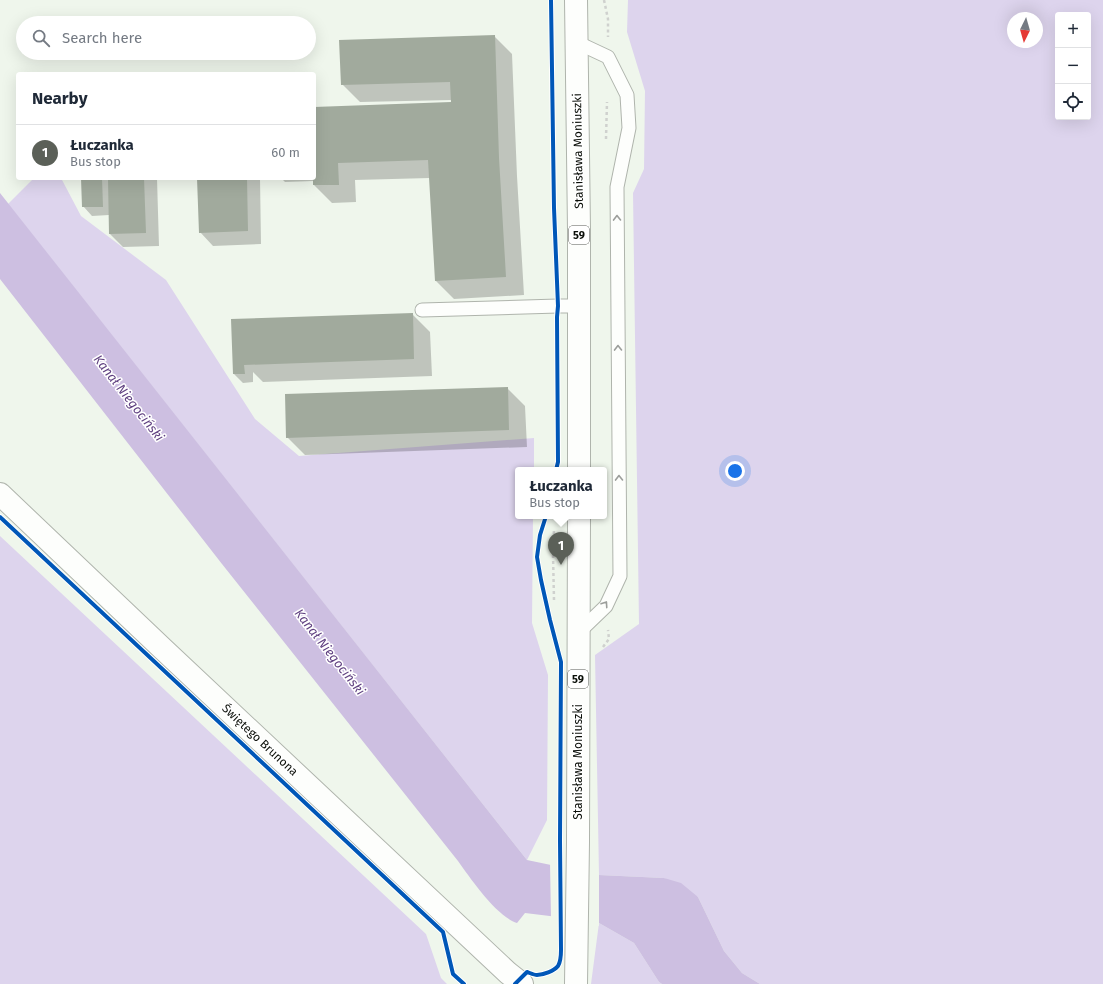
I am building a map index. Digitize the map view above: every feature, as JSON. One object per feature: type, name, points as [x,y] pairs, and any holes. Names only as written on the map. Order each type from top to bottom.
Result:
[{"type":"main road","name":"Stanisława Moniuszki","points":[[576,0],[579,230],[579,467]]},
{"type":"main road","name":"Świętego Brunona","points":[[0,494],[169,655],[508,973],[522,984]]},
{"type":"main road","name":"Stanisława Moniuszki","points":[[576,973],[579,519]]},
{"type":"lane","points":[[576,42],[608,57],[626,96],[629,128],[617,187],[620,576],[606,606],[579,632]]},
{"type":"lane","points":[[422,310],[579,306]]},
{"type":"shaded area","points":[[628,0],[1103,0],[1103,984],[760,984],[742,973],[724,951],[698,897],[664,878],[599,875],[595,655],[639,624],[633,193],[644,169],[645,91],[627,32]]},
{"type":"shaded area","points":[[32,180],[62,180],[81,216],[166,280],[255,419],[299,456],[534,438],[534,467],[515,467],[515,519],[533,519],[532,623],[548,675],[547,820],[527,860],[8,204]]},
{"type":"shaded area","points":[[0,536],[426,934],[441,978],[447,984],[0,984]]},
{"type":"shaded area","points":[[599,923],[634,943],[659,982],[662,984],[591,984]]},
{"type":"water","name":"Kanał Niegociński","points":[[0,193],[527,860],[599,875],[664,878],[681,883],[698,897],[724,951],[742,973],[760,984],[662,984],[659,982],[634,943],[599,923],[525,913],[517,923],[501,913],[484,896],[458,861],[222,564],[0,279]]},
{"type":"pier","points":[[550,863],[599,873],[599,926],[591,923],[551,918]]},
{"type":"building","points":[[495,35],[499,158],[506,277],[435,281],[428,160],[338,163],[339,185],[313,185],[313,180],[316,180],[316,107],[451,102],[450,82],[341,85],[339,40]]},
{"type":"building","points":[[81,180],[102,180],[103,207],[82,207]]},
{"type":"building","points":[[108,180],[144,180],[146,233],[109,234]]},
{"type":"building","points":[[197,180],[247,180],[248,231],[199,233]]},
{"type":"building","points":[[413,313],[414,359],[244,365],[245,374],[233,374],[231,319]]},
{"type":"building","points":[[508,387],[509,430],[286,438],[285,394]]},
{"type":"cycle path","points":[[551,0],[554,208],[558,306],[558,462],[557,467]]},
{"type":"cycle path","points":[[0,517],[443,932],[453,974],[464,984]]},
{"type":"cycle path","points":[[515,984],[527,972],[539,975],[554,970],[558,966],[561,956],[561,662],[550,620],[537,557],[540,535],[545,519]]},
{"type":"place","name":"Łuczanka","points":[[561,565]]}]
